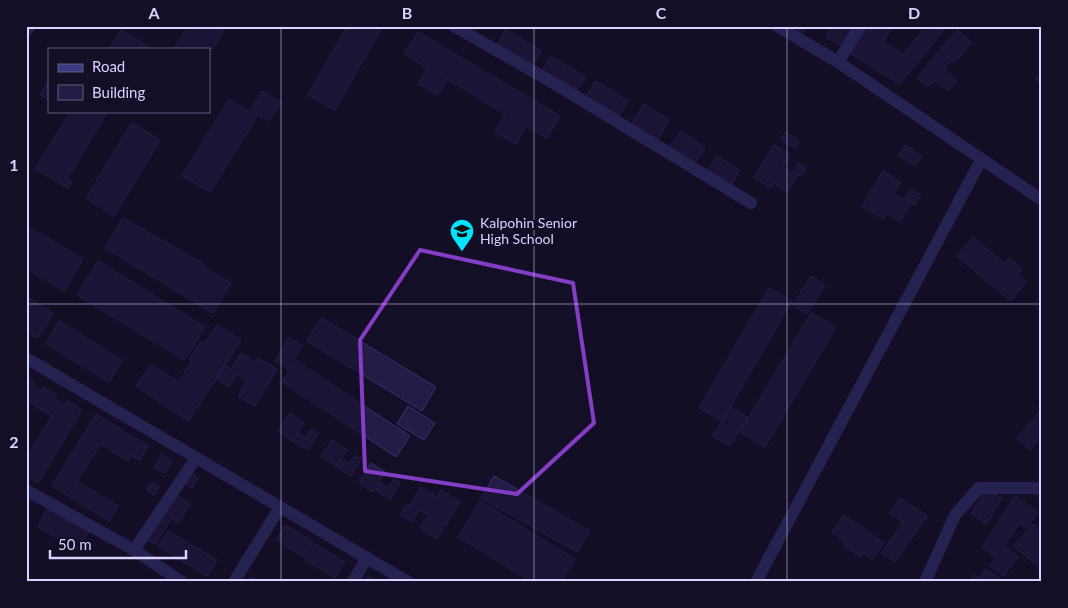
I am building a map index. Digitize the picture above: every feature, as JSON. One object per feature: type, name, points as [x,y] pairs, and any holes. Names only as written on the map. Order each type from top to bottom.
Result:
[{"type":"street","points":[[26,31],[30,26]]},
{"type":"street","points":[[454,26],[557,85],[751,203]]},
{"type":"street","points":[[777,26],[838,62],[1042,200]]},
{"type":"street","points":[[838,62],[860,26]]},
{"type":"street","points":[[756,582],[981,160]]},
{"type":"street","points":[[26,358],[408,582]]},
{"type":"street","points":[[134,550],[196,458]]},
{"type":"street","points":[[925,582],[956,515],[979,488],[1042,489]]},
{"type":"street","points":[[26,490],[134,550],[182,582]]},
{"type":"street","points":[[234,582],[280,507]]},
{"type":"street","points":[[353,582],[368,557]]},
{"type":"highlighted area","points":[[420,250],[573,283],[594,423],[517,494],[365,471],[360,340]]},
{"type":"building","points":[[188,26],[226,26],[210,53],[210,48],[175,48]]},
{"type":"building","points":[[344,26],[383,26],[335,110],[308,95],[346,28]]},
{"type":"building","points":[[781,26],[807,26],[799,38]]},
{"type":"building","points":[[832,26],[853,26],[842,46],[826,37]]},
{"type":"building","points":[[868,26],[892,26],[883,42],[903,55],[926,26],[947,26],[900,84],[851,54]]},
{"type":"building","points":[[506,29],[541,51],[531,67],[496,46]]},
{"type":"building","points":[[121,30],[149,48],[110,48]]},
{"type":"building","points":[[957,30],[972,42],[954,63],[951,60],[944,69],[957,80],[948,91],[935,80],[928,87],[917,78]]},
{"type":"building","points":[[418,32],[560,116],[547,138],[526,126],[516,144],[495,132],[505,114],[447,79],[438,95],[418,84],[427,68],[404,54]]},
{"type":"building","points":[[551,56],[585,77],[575,94],[540,73]]},
{"type":"building","points":[[1042,72],[1042,85],[1035,79]]},
{"type":"building","points":[[596,81],[628,101],[618,117],[585,98]]},
{"type":"building","points":[[48,82],[48,99],[40,95]]},
{"type":"building","points":[[262,91],[281,102],[269,121],[251,110]]},
{"type":"building","points":[[229,99],[257,116],[210,192],[182,176]]},
{"type":"building","points":[[644,104],[669,120],[657,141],[631,125]]},
{"type":"building","points":[[70,112],[107,112],[67,179],[72,182],[68,188],[35,169]]},
{"type":"building","points":[[132,123],[160,140],[114,216],[86,198]]},
{"type":"building","points":[[681,131],[705,148],[692,167],[668,149]]},
{"type":"building","points":[[785,132],[799,141],[795,148],[781,140]]},
{"type":"building","points":[[774,145],[790,155],[783,166],[792,173],[798,163],[806,168],[801,176],[798,175],[787,192],[774,183],[770,188],[754,177]]},
{"type":"building","points":[[905,145],[922,156],[915,166],[898,155]]},
{"type":"building","points":[[717,156],[740,170],[730,187],[707,172]]},
{"type":"building","points":[[883,171],[901,182],[894,194],[904,200],[911,189],[921,195],[914,206],[911,203],[900,222],[887,214],[883,219],[862,206]]},
{"type":"building","points":[[123,218],[204,264],[203,266],[231,283],[213,313],[105,248]]},
{"type":"building","points":[[26,225],[83,259],[64,291],[26,268]]},
{"type":"building","points":[[973,237],[1004,263],[1009,258],[1022,269],[1017,274],[1026,282],[1011,301],[957,256]]},
{"type":"building","points":[[98,261],[205,327],[184,360],[77,295]]},
{"type":"building","points":[[811,276],[825,285],[807,314],[793,305]]},
{"type":"building","points":[[769,288],[792,301],[722,421],[699,408]]},
{"type":"building","points":[[26,296],[53,313],[38,338],[26,331]]},
{"type":"building","points":[[811,313],[836,327],[765,447],[740,432]]},
{"type":"building","points":[[322,318],[436,387],[422,411],[307,341]]},
{"type":"building","points":[[59,321],[122,360],[109,382],[46,344]]},
{"type":"building","points":[[217,325],[241,340],[188,421],[136,386],[151,364],[179,382],[192,361],[189,359],[200,342],[204,344]]},
{"type":"building","points":[[289,337],[302,346],[288,369],[275,361]]},
{"type":"building","points":[[241,353],[255,362],[258,358],[277,369],[255,406],[238,396],[247,380],[237,374],[229,387],[217,379],[225,365],[231,369]]},
{"type":"building","points":[[296,361],[410,436],[396,457],[282,382]]},
{"type":"building","points":[[26,376],[34,381],[32,385],[41,391],[44,387],[57,395],[54,399],[65,406],[68,401],[82,410],[38,483],[26,476],[26,456],[52,416],[26,401]]},
{"type":"building","points":[[1042,403],[1042,436],[1030,450],[1017,438],[1041,410],[1038,408]]},
{"type":"building","points":[[408,406],[435,423],[424,440],[397,424]]},
{"type":"building","points":[[731,407],[748,417],[730,446],[713,436]]},
{"type":"building","points":[[290,413],[304,423],[292,441],[278,431]]},
{"type":"building","points":[[96,414],[148,446],[140,461],[131,455],[128,461],[100,444],[77,481],[118,506],[109,521],[52,486]]},
{"type":"building","points":[[312,429],[318,433],[308,450],[293,441],[298,433],[306,438]]},
{"type":"building","points":[[332,440],[347,450],[336,466],[321,456]]},
{"type":"building","points":[[162,455],[172,461],[165,473],[154,467]]},
{"type":"building","points":[[355,455],[361,459],[351,476],[336,466],[341,459],[349,464]]},
{"type":"building","points":[[371,463],[385,472],[373,492],[359,483]]},
{"type":"building","points":[[189,473],[198,478],[192,488],[183,483]]},
{"type":"building","points":[[494,476],[590,531],[577,552],[481,498]]},
{"type":"building","points":[[394,479],[400,483],[390,500],[376,490],[380,483],[388,488]]},
{"type":"building","points":[[152,482],[159,487],[154,495],[146,490]]},
{"type":"building","points":[[421,487],[437,497],[441,490],[460,502],[437,539],[420,528],[428,515],[419,510],[412,522],[400,515],[407,504],[410,505]]},
{"type":"building","points":[[986,489],[1002,498],[986,524],[971,514]]},
{"type":"building","points":[[176,495],[190,504],[178,523],[164,514]]},
{"type":"building","points":[[1015,496],[1038,512],[1027,528],[1019,523],[1004,546],[1018,556],[1004,576],[990,566],[996,557],[982,548]]},
{"type":"building","points":[[900,498],[927,516],[895,562],[882,553],[903,522],[890,513]]},
{"type":"building","points":[[480,501],[575,559],[561,582],[532,582],[458,537]]},
{"type":"building","points":[[47,509],[89,532],[78,550],[38,527]]},
{"type":"building","points":[[844,515],[884,543],[872,560],[864,553],[861,557],[844,546],[846,542],[832,532]]},
{"type":"building","points":[[161,516],[170,521],[155,544],[147,540]]},
{"type":"building","points":[[1033,524],[1042,531],[1042,570],[1014,546]]},
{"type":"building","points":[[285,525],[313,542],[304,557],[276,540]]},
{"type":"building","points":[[168,531],[217,560],[207,576],[158,546]]},
{"type":"building","points":[[315,544],[345,562],[335,578],[305,560]]},
{"type":"building","points":[[985,569],[1005,582],[969,582],[974,575],[979,578]]},
{"type":"building","points":[[368,576],[378,582],[365,582]]},
{"type":"building","points":[[250,577],[258,582],[247,582]]},
{"type":"place","name":"Kalpohin Senior High School","points":[[462,252]]}]
